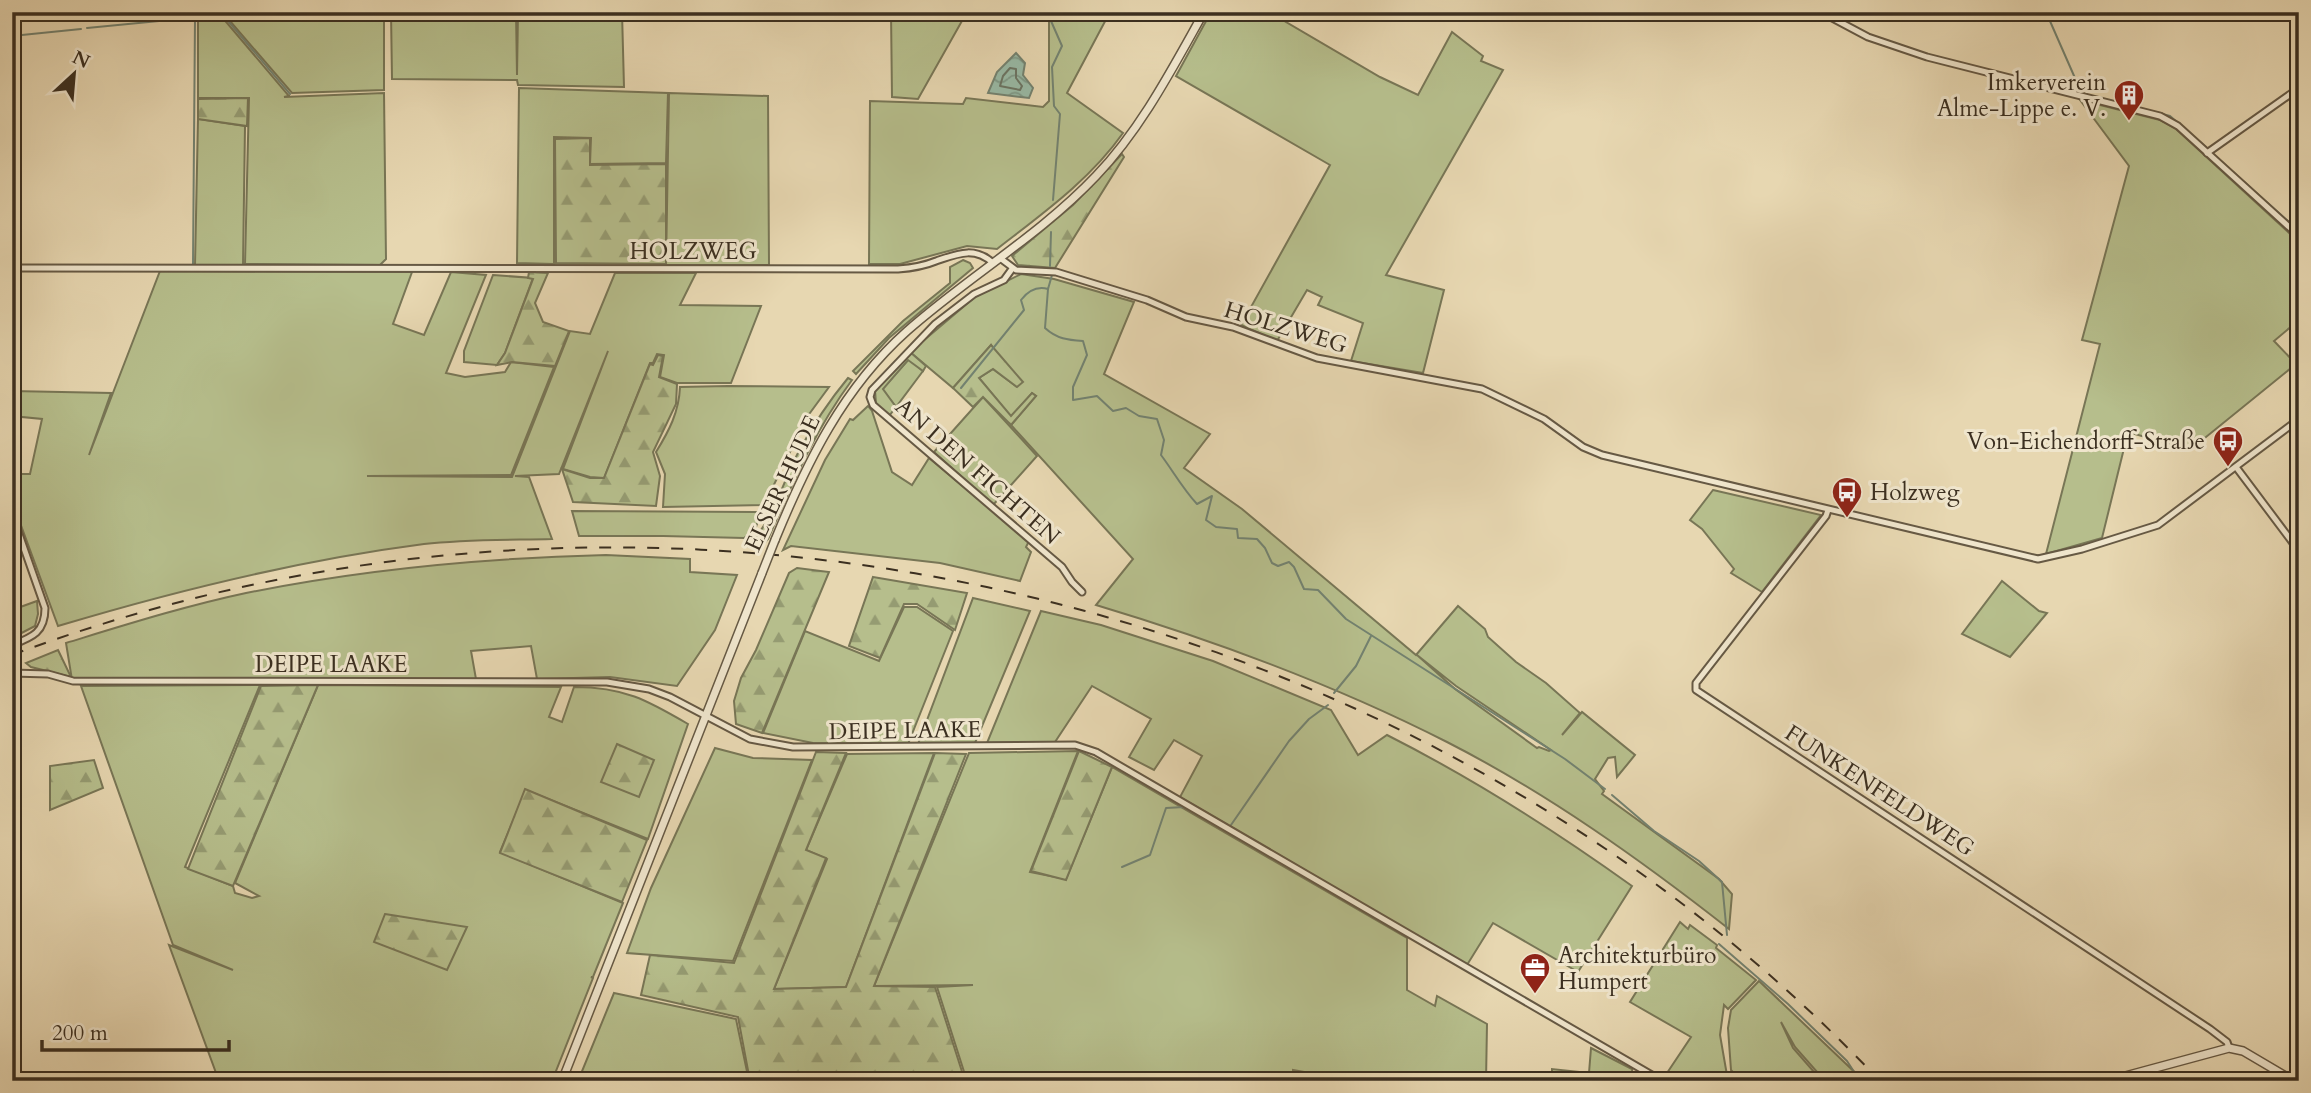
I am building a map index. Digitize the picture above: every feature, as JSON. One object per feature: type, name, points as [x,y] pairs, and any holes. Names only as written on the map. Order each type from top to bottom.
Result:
[{"type":"street","name":"ELSER HUDE","points":[[562,1081],[775,540],[811,456],[843,403],[905,333],[1071,202],[1123,145],[1166,80],[1204,12]]},
{"type":"street","points":[[1821,12],[1868,37],[1927,57],[2160,116],[2178,126],[2299,236]]},
{"type":"street","points":[[2207,153],[2299,88]]},
{"type":"street","name":"HOLZWEG","points":[[12,268],[898,269],[922,266],[966,252],[996,260],[1012,269],[1056,272],[1147,300],[1186,317],[1233,327],[1317,358],[1482,389],[1544,419],[1583,447],[1602,455],[2013,555],[2043,559],[2158,525],[2299,419]]},
{"type":"street","name":"AN DEN FICHTEN","points":[[1012,269],[1004,280],[986,286],[935,324],[887,372],[872,390],[870,397],[873,405],[1062,567],[1082,592]]},
{"type":"street","points":[[2236,467],[2299,551]]},
{"type":"street","name":"FUNKENFELDWEG","points":[[1828,510],[1696,682],[1696,690],[2199,1021],[2227,1042],[2229,1048]]},
{"type":"street","points":[[12,514],[45,608],[39,632],[12,645]]},
{"type":"street","name":"DEIPE LAAKE","points":[[12,673],[48,674],[73,681],[607,681],[649,689],[750,738],[793,747],[1074,746],[1096,752],[1662,1081]]},
{"type":"street","points":[[2107,1081],[2229,1048],[2243,1051],[2294,1081]]},
{"type":"green space","points":[[195,12],[384,12],[384,90],[292,93],[224,14],[195,16]]},
{"type":"green space","points":[[391,12],[516,12],[517,75],[518,12],[622,12],[624,87],[518,85],[517,80],[392,79]]},
{"type":"green space","points":[[891,12],[967,12],[918,99],[892,97]]},
{"type":"green space","points":[[1049,12],[1110,12],[1067,93],[1123,133],[1080,181],[997,249],[967,246],[900,264],[869,264],[870,101],[963,104],[966,98],[1043,107],[1049,101]]},
{"type":"green space","points":[[1211,12],[1269,12],[1380,77],[1418,95],[1452,32],[1483,56],[1481,61],[1503,70],[1386,275],[1444,290],[1423,373],[1351,361],[1363,323],[1318,305],[1322,297],[1307,290],[1277,341],[1241,325],[1330,165],[1176,76]]},
{"type":"green space","points":[[222,17],[289,96],[284,97],[384,93],[386,259],[380,265],[245,264],[249,98],[198,98],[198,18]]},
{"type":"green space","points":[[519,88],[668,93],[666,163],[590,164],[591,138],[554,137],[554,264],[517,263]]},
{"type":"green space","points":[[669,93],[768,96],[769,265],[666,265]]},
{"type":"green space","points":[[248,98],[247,126],[198,119],[198,99]]},
{"type":"green space","points":[[2080,100],[2160,120],[2176,129],[2299,242],[2299,320],[2274,341],[2296,364],[2190,450],[2128,432],[2102,538],[2046,554],[2100,344],[2082,340],[2129,166]]},
{"type":"green space","points":[[198,119],[245,126],[243,265],[195,265]]},
{"type":"green space","points":[[590,138],[590,165],[666,164],[666,264],[556,263],[555,139]]},
{"type":"green space","points":[[1122,154],[1124,157],[1055,268],[1018,265],[1012,256],[1073,205]]},
{"type":"green space","points":[[963,260],[973,268],[889,338],[856,374],[853,371],[903,321],[950,283],[950,267]]},
{"type":"green space","points":[[160,271],[412,272],[393,324],[424,335],[451,272],[486,275],[446,373],[465,377],[505,372],[511,362],[554,367],[511,475],[367,476],[512,477],[570,331],[590,334],[615,273],[696,273],[680,305],[761,306],[731,383],[677,383],[660,377],[664,355],[657,354],[653,363],[650,363],[604,478],[590,477],[563,469],[608,351],[559,474],[515,476],[529,477],[552,539],[440,542],[331,558],[194,588],[58,626],[12,501],[12,474],[30,474],[42,419],[12,416],[12,391],[111,393],[89,455]]},
{"type":"green space","points":[[529,272],[548,273],[535,303],[543,322],[569,331],[555,366],[512,362],[497,365],[505,353],[533,279],[528,278]]},
{"type":"green space","points":[[1021,274],[1054,279],[1134,302],[1104,374],[1210,434],[1184,468],[1242,509],[1416,655],[1458,606],[1485,629],[1488,637],[1516,662],[1546,683],[1580,713],[1562,735],[1582,712],[1635,755],[1617,777],[1615,757],[1608,758],[1595,779],[1604,791],[1602,794],[1719,879],[1732,894],[1729,929],[1662,878],[1557,805],[1447,742],[1318,683],[1186,634],[1096,605],[1133,559],[1011,425],[1036,396],[1032,393],[1011,417],[979,378],[993,369],[1017,387],[991,345],[953,388],[910,352],[975,297]],"holes":[[[1417,655],[1456,686],[1551,750],[1537,748],[1455,689]]]},
{"type":"green space","points":[[493,275],[533,278],[505,353],[497,365],[464,362],[464,351]]},
{"type":"green space","points":[[991,345],[1023,382],[1017,387],[993,369],[979,378],[1011,416],[1032,393],[1036,396],[1011,425],[983,397],[973,407],[953,388]]},
{"type":"green space","points":[[910,352],[926,366],[923,371],[908,360],[883,389],[896,407],[889,416],[876,404],[875,390]]},
{"type":"green space","points":[[658,355],[663,356],[659,377],[677,384],[676,404],[653,452],[660,476],[656,506],[573,502],[562,469],[590,478],[604,478],[650,364],[653,365]]},
{"type":"green space","points":[[909,359],[923,371],[896,407],[882,389]]},
{"type":"green space","points":[[848,378],[852,380],[816,437],[768,539],[760,548],[747,547],[764,526],[810,432]]},
{"type":"green space","points":[[680,387],[829,387],[807,417],[764,505],[663,507],[665,474],[656,452],[678,405]]},
{"type":"green space","points":[[983,397],[1037,456],[993,505],[934,452]]},
{"type":"green space","points":[[868,406],[892,472],[912,485],[929,458],[1029,541],[1026,547],[1031,552],[1020,581],[940,563],[791,546],[783,550],[825,460],[850,419],[853,420]]},
{"type":"green space","points":[[1713,490],[1821,515],[1762,592],[1731,573],[1734,569],[1702,529],[1690,520]]},
{"type":"green space","points":[[572,511],[756,512],[760,515],[755,530],[744,538],[579,536]]},
{"type":"green space","points":[[606,555],[690,559],[690,572],[737,575],[715,630],[677,686],[610,677],[537,679],[531,646],[471,651],[476,679],[72,680],[66,643],[223,598],[335,577],[425,566]]},
{"type":"green space","points":[[797,568],[829,572],[762,733],[736,724],[734,701],[741,678],[789,573]]},
{"type":"green space","points":[[873,577],[967,593],[955,630],[917,604],[904,604],[880,658],[849,646]]},
{"type":"green space","points":[[2002,581],[2039,611],[2047,613],[2010,657],[1962,634]]},
{"type":"green space","points":[[973,598],[1030,611],[975,743],[918,744]]},
{"type":"green space","points":[[37,601],[35,626],[12,638],[12,610]]},
{"type":"green space","points":[[904,607],[917,607],[953,631],[908,744],[813,743],[763,733],[805,631],[879,661]]},
{"type":"green space","points":[[1041,611],[1101,625],[1213,661],[1331,710],[1358,755],[1387,735],[1512,806],[1632,886],[1578,972],[1493,923],[1467,965],[1180,797],[1202,756],[1174,740],[1154,770],[1129,757],[1151,719],[1092,686],[1055,742],[987,743]]},
{"type":"green space","points":[[58,650],[71,677],[31,667],[26,663]]},
{"type":"green space","points":[[260,685],[185,867],[233,886],[235,893],[252,898],[259,896],[235,883],[318,685],[561,687],[549,717],[562,722],[574,687],[607,689],[634,696],[688,724],[648,839],[526,790],[500,852],[623,903],[591,977],[593,978],[552,1081],[219,1081],[169,945],[233,970],[173,945],[81,686]]},
{"type":"green space","points":[[318,685],[233,886],[188,869],[261,686]]},
{"type":"green space","points":[[617,744],[654,760],[639,797],[601,782]]},
{"type":"green space","points":[[715,748],[753,758],[812,760],[733,961],[627,953],[651,888]]},
{"type":"green space","points":[[1078,751],[1030,872],[1066,879],[1112,767],[1407,938],[1407,990],[1435,1006],[1437,996],[1487,1024],[1486,1081],[1354,1081],[1293,1070],[1293,1081],[967,1081],[937,987],[973,985],[874,986],[969,753]]},
{"type":"green space","points":[[1079,751],[1112,767],[1066,880],[1031,871]]},
{"type":"green space","points":[[816,752],[846,753],[806,850],[826,858],[774,989],[846,987],[935,753],[966,754],[874,986],[935,987],[965,1081],[836,1081],[834,1078],[826,1081],[750,1081],[738,1017],[641,995],[650,955],[734,963]]},
{"type":"green space","points":[[934,753],[846,987],[774,989],[827,859],[806,850],[847,754]]},
{"type":"green space","points":[[94,760],[103,788],[50,810],[50,766]]},
{"type":"green space","points":[[525,789],[647,840],[622,902],[500,853]]},
{"type":"green space","points":[[385,914],[467,927],[447,970],[374,942]]},
{"type":"green space","points":[[1680,922],[1688,929],[1690,925],[1717,945],[1716,948],[1756,980],[1728,1009],[1724,1005],[1720,1035],[1728,1081],[1663,1079],[1691,1037],[1630,1002]]},
{"type":"green space","points":[[1759,981],[1864,1081],[1825,1081],[1795,1047],[1781,1022],[1793,1048],[1822,1081],[1741,1081],[1731,1070],[1728,1028],[1731,1010]]},
{"type":"green space","points":[[614,993],[736,1019],[749,1081],[578,1081]]},
{"type":"green space","points":[[1591,1048],[1632,1069],[1633,1081],[1552,1081],[1552,1069],[1589,1073]]},
{"type":"water","points":[[1016,53],[1025,63],[1023,75],[1033,88],[1029,98],[988,93],[997,72]]},
{"type":"waterway","points":[[1053,200],[1060,114],[1054,106],[1052,67],[1062,46],[1051,21],[1060,12]]},
{"type":"waterway","points":[[2046,12],[2082,94]]},
{"type":"waterway","points":[[193,265],[195,18],[223,15],[290,94]]},
{"type":"waterway","points":[[87,28],[190,18]]},
{"type":"waterway","points":[[12,36],[81,29]]},
{"type":"waterway","points":[[2104,99],[2170,116],[2207,148]]},
{"type":"waterway","points":[[2213,154],[2299,231]]},
{"type":"waterway","points":[[1050,266],[1051,232]]},
{"type":"waterway","points":[[961,388],[1024,310],[1021,300],[1033,290],[1048,289],[1052,275]]},
{"type":"waterway","points":[[1048,289],[1045,328],[1054,335],[1083,341],[1087,355],[1073,387],[1073,400],[1097,396],[1113,411],[1126,408],[1139,416],[1157,419],[1164,440],[1161,455],[1183,486],[1197,504],[1212,496],[1206,520],[1216,527],[1237,529],[1238,538],[1257,539],[1272,563],[1278,566],[1289,562],[1294,567],[1304,589],[1318,590],[1346,619],[1565,759],[1605,789]]},
{"type":"waterway","points":[[1334,693],[1356,666],[1371,636]]},
{"type":"waterway","points":[[1231,825],[1289,741],[1309,719],[1328,705]]},
{"type":"waterway","points":[[1612,795],[1654,831],[1699,861],[1722,882],[1727,935]]},
{"type":"waterway","points":[[1122,867],[1150,855],[1166,808],[1184,807],[1227,831]]},
{"type":"waterway","points":[[1719,944],[1788,1004],[1847,1061],[1860,1081]]},
{"type":"railway","points":[[12,655],[256,584],[507,551],[759,554],[1009,592],[1251,665],[1480,771],[1691,910],[1880,1081]]},
{"type":"place","name":"Imkerverein Alme-Lippe e. V.","points":[[2129,122]]},
{"type":"place","name":"Von-Eichendorff-Straße","points":[[2228,468]]},
{"type":"place","name":"Holzweg","points":[[1847,519]]},
{"type":"place","name":"Architekturbüro Humpert","points":[[1535,995]]}]
